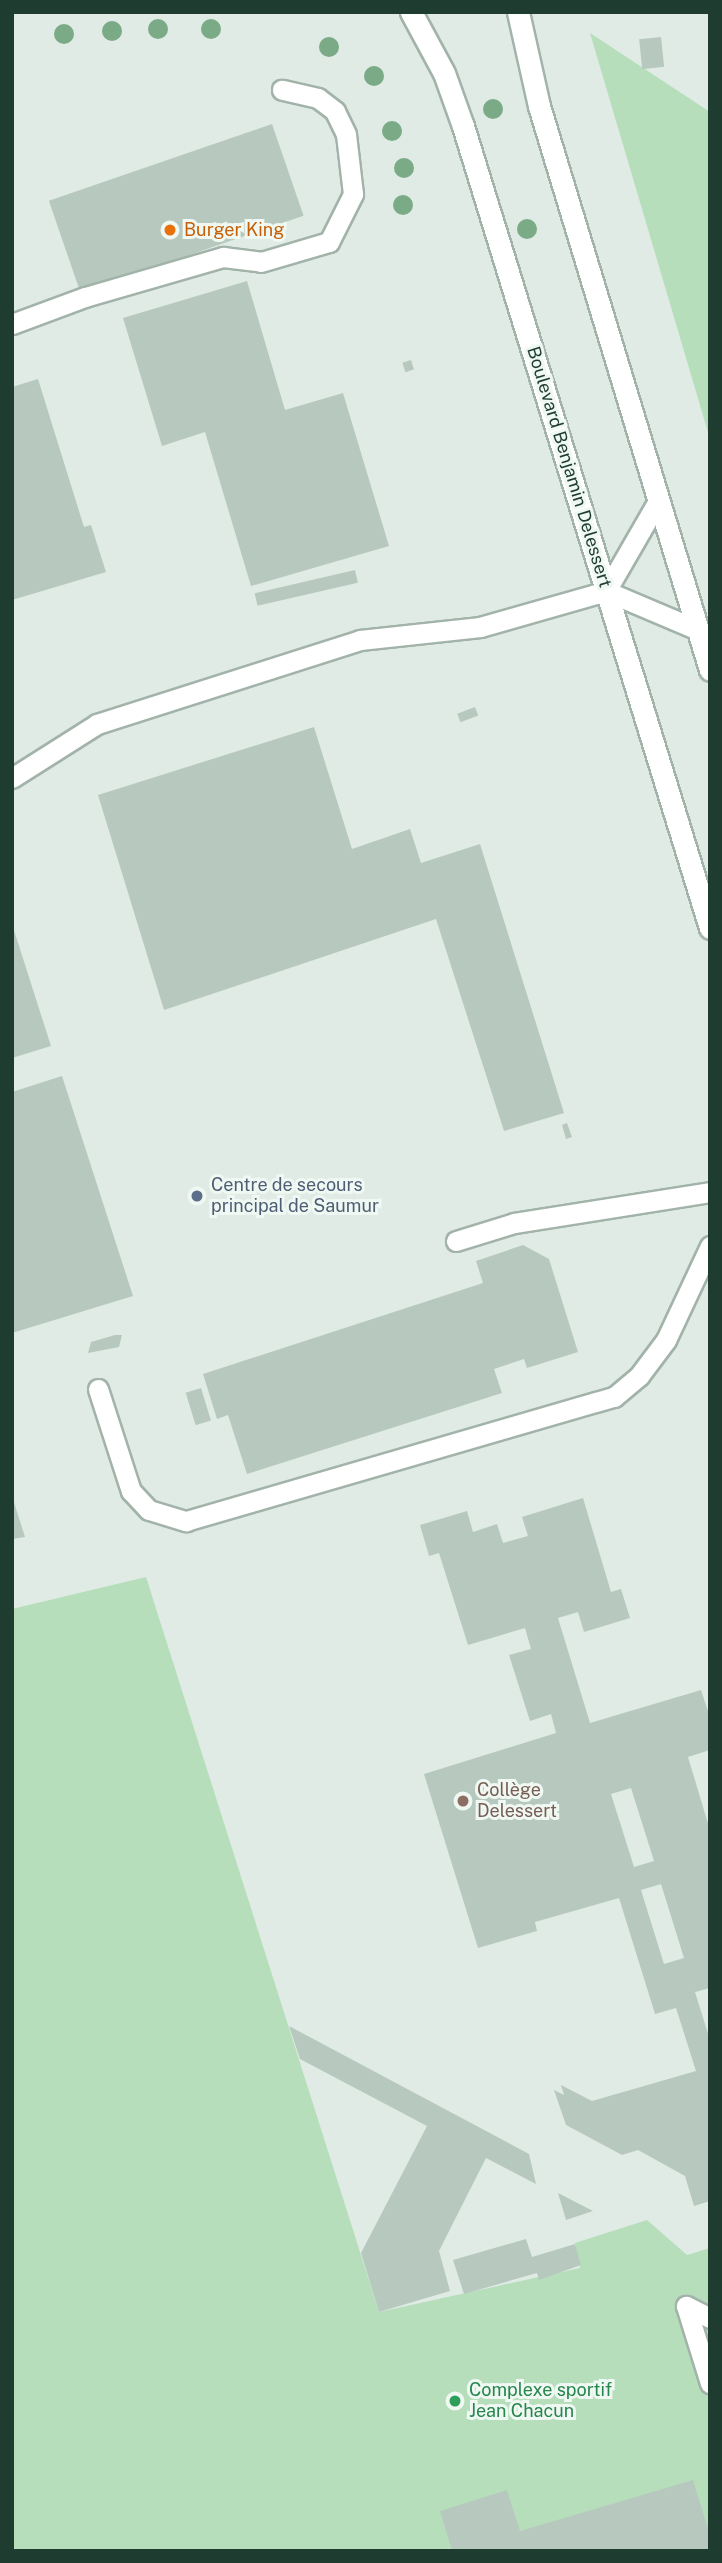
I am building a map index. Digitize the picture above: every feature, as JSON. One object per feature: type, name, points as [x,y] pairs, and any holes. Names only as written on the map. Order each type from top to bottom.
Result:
[{"type":"main road","name":"Boulevard Benjamin Delessert","points":[[411,12],[444,73],[463,126],[710,928]]},
{"type":"main road","points":[[518,12],[539,106],[710,670]]},
{"type":"lane","points":[[12,324],[85,297],[223,257],[261,262],[329,242],[353,194],[346,134],[335,111],[318,98],[282,90]]},
{"type":"lane","points":[[606,591],[658,501]]},
{"type":"lane","points":[[12,778],[97,724],[360,640],[480,627],[606,591],[698,631]]},
{"type":"lane","points":[[456,1241],[514,1223],[710,1192]]},
{"type":"lane","points":[[98,1389],[131,1491],[149,1510],[186,1521],[614,1397],[639,1376],[666,1340],[710,1247]]},
{"type":"lane","points":[[710,2318],[686,2306],[710,2383]]},
{"type":"green space","points":[[590,33],[710,112],[710,439]]},
{"type":"green space","points":[[146,1577],[379,2312],[580,2268],[575,2243],[647,2220],[687,2255],[710,2248],[710,2551],[12,2551],[12,1609]]},
{"type":"building","points":[[661,37],[664,67],[642,69],[639,39]]},
{"type":"building","points":[[272,124],[304,216],[80,293],[49,201]]},
{"type":"building","points":[[247,281],[285,410],[343,393],[389,546],[251,586],[205,432],[162,446],[123,318]]},
{"type":"building","points":[[411,360],[414,370],[405,372],[402,363]]},
{"type":"building","points":[[38,379],[84,527],[91,525],[106,572],[12,600],[12,387]]},
{"type":"building","points":[[355,570],[358,583],[258,606],[255,593]]},
{"type":"building","points":[[475,707],[478,715],[460,722],[457,714]]},
{"type":"building","points":[[314,727],[352,849],[410,829],[421,863],[480,844],[564,1113],[504,1131],[436,919],[164,1010],[98,795]]},
{"type":"building","points":[[12,924],[51,1046],[12,1058]]},
{"type":"building","points":[[62,1076],[133,1296],[12,1333],[12,1092]]},
{"type":"building","points":[[567,1123],[572,1137],[566,1139],[562,1125]]},
{"type":"building","points":[[523,1245],[549,1259],[578,1352],[527,1368],[524,1359],[494,1369],[502,1393],[247,1474],[228,1415],[217,1419],[203,1374],[483,1283],[476,1261]]},
{"type":"building","points":[[122,1335],[119,1347],[88,1353],[91,1342]]},
{"type":"building","points":[[201,1388],[211,1421],[196,1425],[186,1393]]},
{"type":"building","points":[[12,1496],[25,1537],[12,1539]]},
{"type":"building","points":[[583,1498],[611,1592],[621,1589],[630,1618],[584,1632],[578,1612],[558,1618],[590,1723],[701,1690],[710,1717],[710,1750],[688,1757],[710,1830],[710,1988],[695,1992],[710,2040],[710,2201],[694,2206],[685,2176],[638,2150],[622,2155],[566,2125],[554,2090],[564,2095],[561,2085],[592,2101],[696,2071],[676,2008],[655,2014],[619,1898],[535,1922],[537,1931],[478,1948],[424,1774],[556,1733],[551,1714],[530,1721],[509,1655],[531,1649],[525,1628],[468,1645],[439,1553],[429,1556],[420,1525],[467,1511],[473,1532],[497,1524],[503,1543],[528,1536],[522,1517]],"holes":[[[631,1788],[654,1861],[634,1867],[611,1794]],[[661,1884],[684,1958],[664,1964],[641,1890]]]},
{"type":"building","points":[[289,2026],[529,2154],[536,2184],[486,2158],[439,2251],[450,2291],[379,2312],[361,2253],[427,2126],[300,2059]]},
{"type":"building","points":[[558,2193],[593,2211],[566,2220]]},
{"type":"building","points":[[526,2239],[532,2257],[575,2244],[581,2265],[539,2280],[537,2273],[464,2294],[453,2260]]},
{"type":"building","points":[[693,2480],[710,2535],[710,2551],[452,2551],[440,2511],[507,2490],[520,2531]]},
{"type":"place","name":"Burger King","points":[[170,230]]},
{"type":"place","name":"Centre de secours principal de Saumur","points":[[197,1196]]},
{"type":"place","name":"Collège Delessert","points":[[463,1801]]},
{"type":"place","name":"Complexe sportif Jean Chacun","points":[[455,2401]]}]
